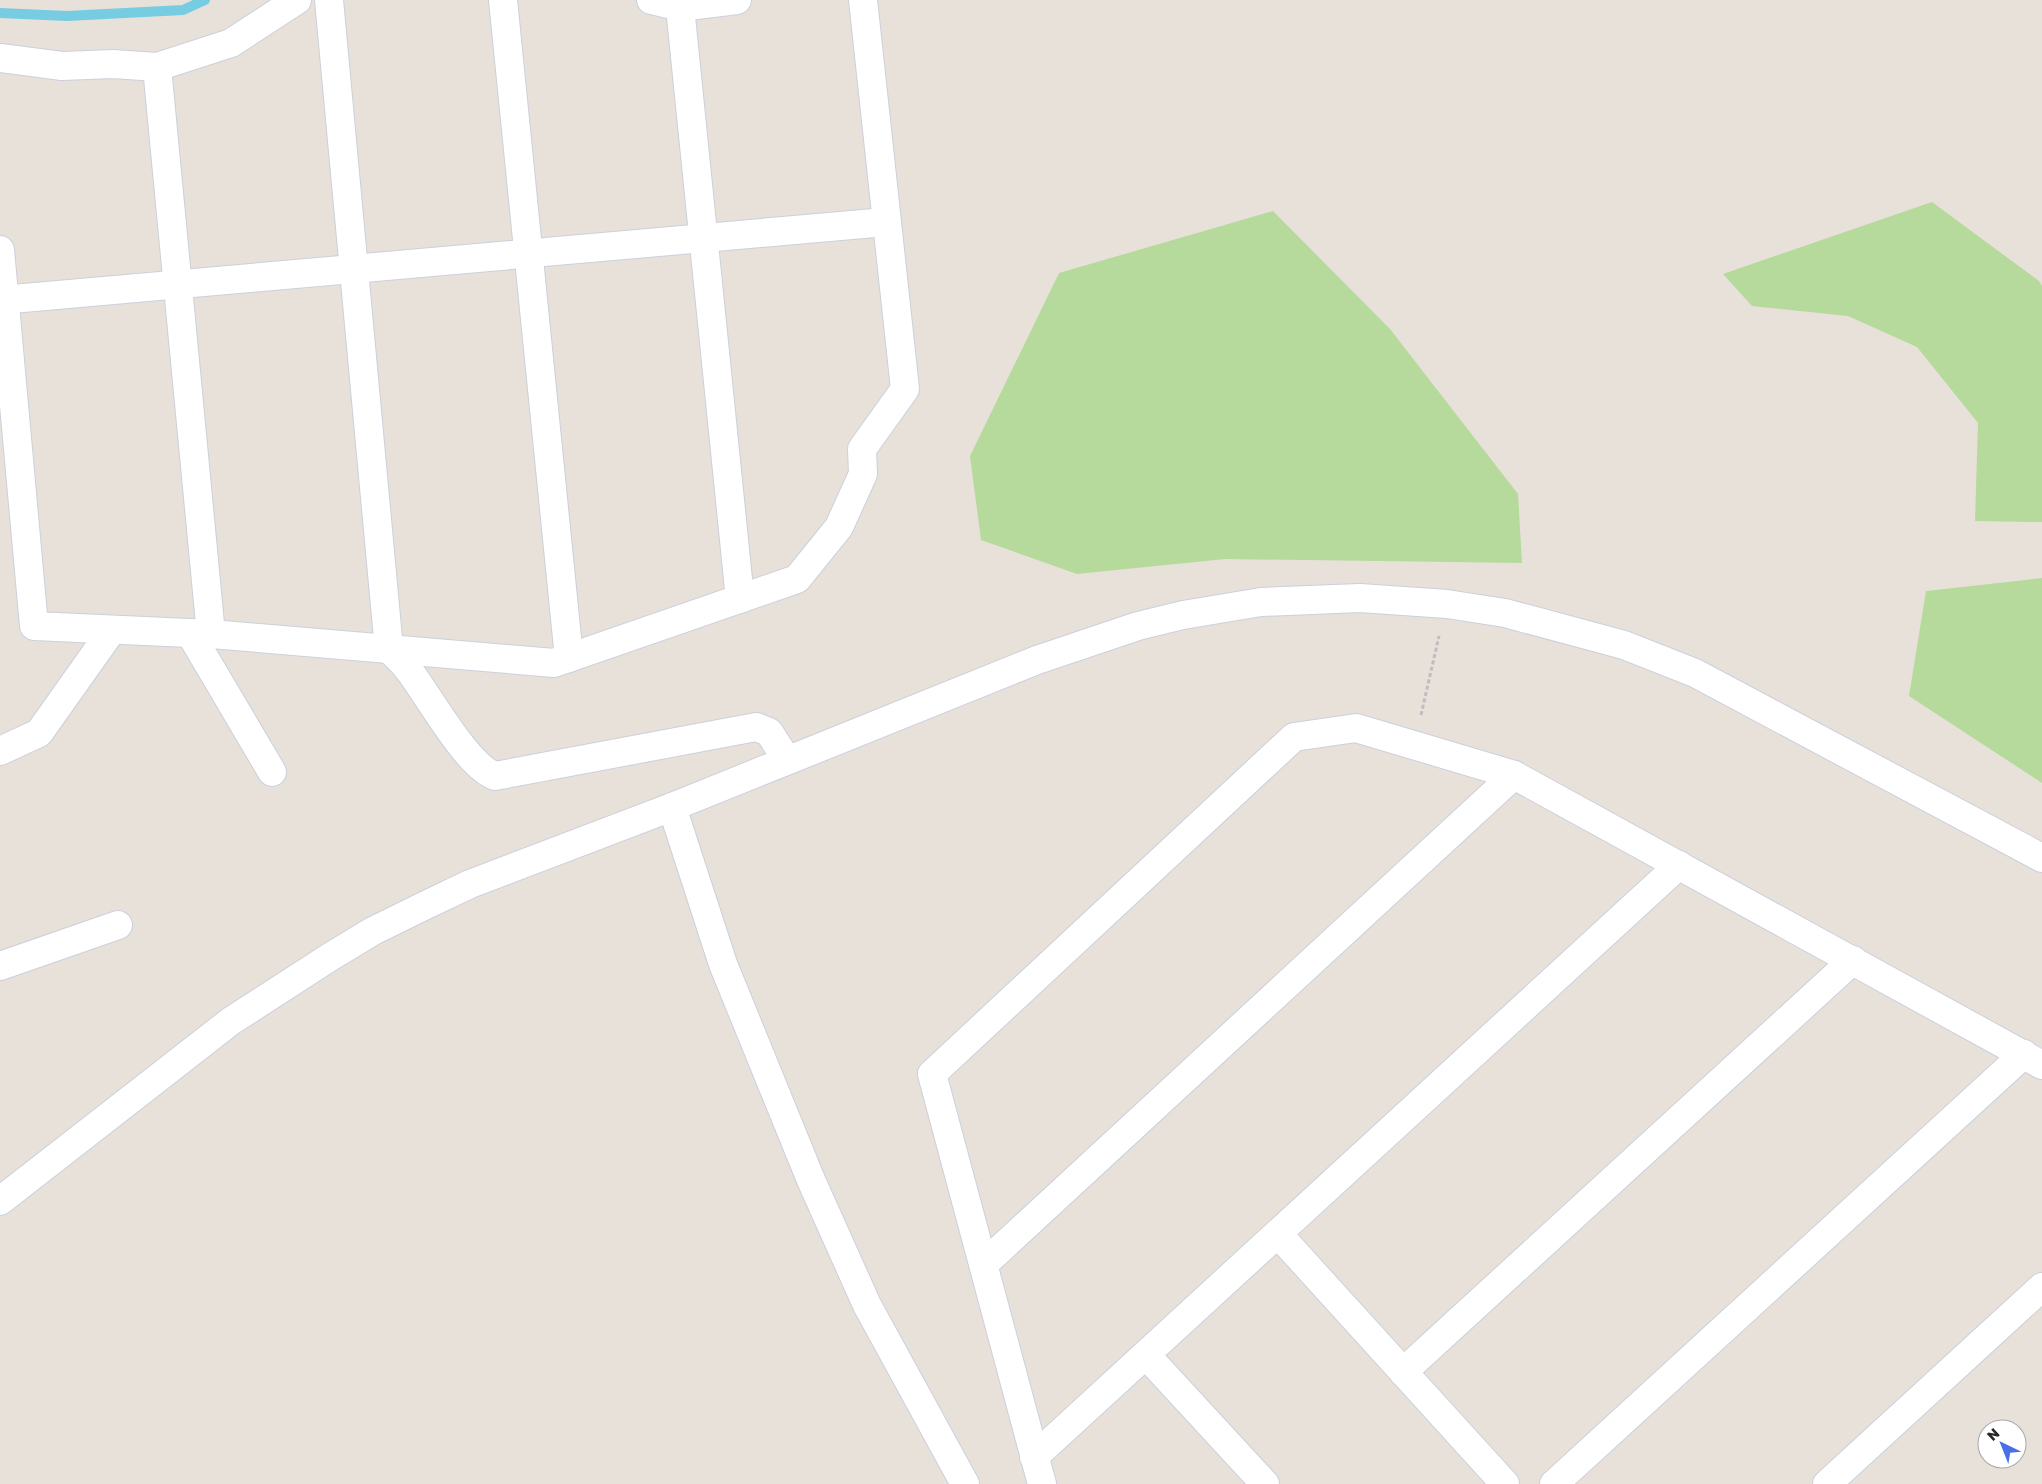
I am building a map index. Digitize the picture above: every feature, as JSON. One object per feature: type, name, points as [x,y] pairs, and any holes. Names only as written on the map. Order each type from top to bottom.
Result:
[{"type":"street","points":[[0,58],[62,66],[113,64],[157,66],[231,43],[297,0]]},
{"type":"street","points":[[329,0],[390,649],[407,667],[468,754],[485,772],[495,776],[756,727],[769,732],[787,760]]},
{"type":"street","points":[[503,0],[569,658]]},
{"type":"street","points":[[651,0],[680,7],[737,0]]},
{"type":"street","points":[[0,250],[2,300],[34,626],[200,633],[554,663],[797,579],[839,527],[863,474],[862,449],[905,389],[863,0]]},
{"type":"street","points":[[680,7],[740,599]]},
{"type":"street","points":[[157,66],[178,284],[200,633],[272,772]]},
{"type":"street","points":[[2,300],[886,222]]},
{"type":"street","points":[[0,1201],[231,1021],[358,940],[470,884],[672,807],[1037,660],[1138,626],[1183,615],[1261,602],[1360,598],[1447,604],[1504,613],[1566,629],[1662,659],[1695,673],[2042,858]]},
{"type":"street","points":[[0,751],[39,733],[112,630]]},
{"type":"street","points":[[1042,1484],[932,1074],[1294,737],[1356,728],[1514,774],[2033,1059],[1554,1484]]},
{"type":"street","points":[[984,1264],[1514,774]]},
{"type":"street","points":[[672,807],[723,964],[811,1180],[867,1305],[965,1484]]},
{"type":"street","points":[[1034,1457],[1680,865]]},
{"type":"street","points":[[0,966],[118,925]]},
{"type":"street","points":[[1403,1372],[1853,960]]},
{"type":"street","points":[[1278,1234],[1505,1484]]},
{"type":"street","points":[[1827,1484],[2042,1287]]},
{"type":"street","points":[[1146,1355],[1265,1484]]},
{"type":"path","points":[[1414,745],[1447,604]]},
{"type":"green space","points":[[1932,202],[2039,281],[2042,286],[2042,522],[1975,521],[1978,423],[1917,347],[1848,316],[1752,306],[1723,274]]},
{"type":"green space","points":[[1273,211],[1390,329],[1518,494],[1522,563],[1225,559],[1077,574],[981,540],[970,456],[1059,273]]},
{"type":"green space","points":[[2042,578],[2042,783],[1909,696],[1926,591]]},
{"type":"waterway","points":[[0,13],[67,16],[183,10],[205,0]]}]
